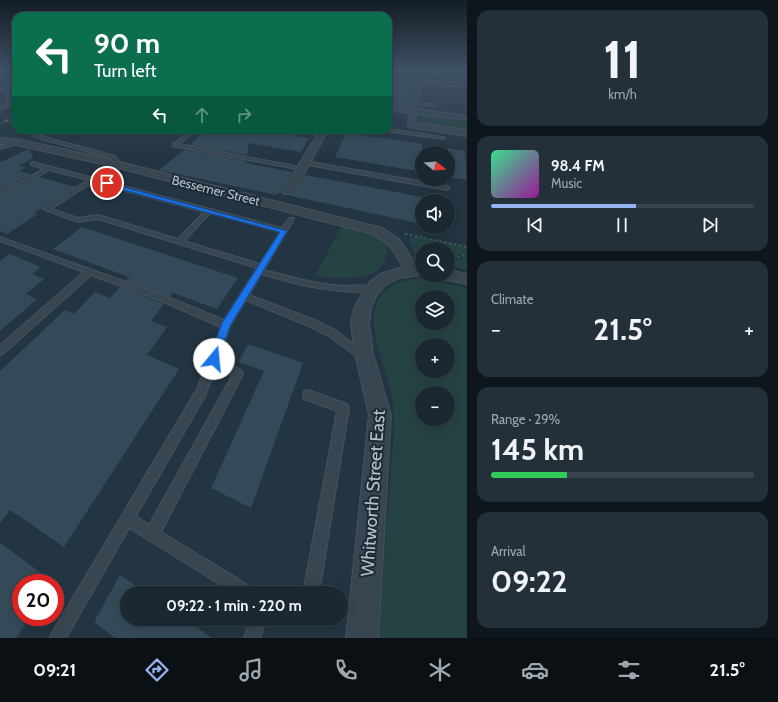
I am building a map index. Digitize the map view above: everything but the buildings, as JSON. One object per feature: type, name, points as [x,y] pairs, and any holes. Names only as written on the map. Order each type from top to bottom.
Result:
[{"type":"street","points":[[415,100],[411,125],[467,133]]},
{"type":"street","points":[[392,108],[414,107],[467,118]]},
{"type":"street","points":[[288,192],[322,134]]},
{"type":"street","name":"Bessemer Street","points":[[0,141],[18,142],[112,163],[381,232],[392,238],[398,244],[415,267]]},
{"type":"street","name":"Whitworth Street East","points":[[362,638],[380,415],[379,398],[366,358],[360,331],[360,313],[364,300],[381,280],[389,275],[399,272],[415,270]]},
{"type":"street","points":[[455,277],[467,279]]},
{"type":"lane","points":[[0,109],[11,103],[10,100]]},
{"type":"lane","points":[[414,107],[431,105]]},
{"type":"lane","points":[[392,131],[443,138]]},
{"type":"lane","points":[[34,134],[36,136],[112,157],[115,160],[112,163]]},
{"type":"lane","points":[[189,134],[175,145],[447,188]]},
{"type":"lane","points":[[0,148],[18,142]]},
{"type":"lane","points":[[33,164],[284,231]]},
{"type":"lane","points":[[0,195],[49,168]]},
{"type":"lane","points":[[92,180],[46,209],[78,220],[98,217],[179,242],[310,286],[345,290],[372,289]]},
{"type":"lane","points":[[179,242],[208,211]]},
{"type":"lane","points":[[57,638],[200,392],[226,325],[291,219]]},
{"type":"lane","points":[[0,239],[162,298],[226,325]]},
{"type":"lane","points":[[0,351],[89,272]]},
{"type":"lane","points":[[243,296],[314,324],[333,334],[366,358]]},
{"type":"lane","points":[[152,534],[238,374],[214,359]]},
{"type":"lane","points":[[308,394],[343,408],[312,586]]},
{"type":"lane","points":[[127,518],[237,586]]},
{"type":"lane","points":[[252,638],[256,626]]},
{"type":"path","points":[[381,232],[416,235],[467,247]]},
{"type":"path","points":[[455,258],[467,254]]},
{"type":"green space","points":[[420,114],[466,120],[467,131],[419,124]]},
{"type":"green space","points":[[341,227],[382,239],[387,249],[386,257],[382,266],[375,272],[356,277],[334,278],[315,276]]},
{"type":"green space","points":[[417,236],[444,242],[415,242],[415,253],[408,239]]},
{"type":"green space","points":[[455,244],[467,247],[467,253],[455,257]]},
{"type":"green space","points":[[467,256],[467,270],[455,267],[455,260]]},
{"type":"green space","points":[[415,279],[415,282],[437,282],[467,288],[467,638],[378,638],[394,430],[393,407],[389,384],[375,335],[374,319],[376,305],[383,293],[396,284]]},
{"type":"railway","points":[[0,123],[12,118]]},
{"type":"route","points":[[107,183],[284,231],[226,325],[214,359]]}]
